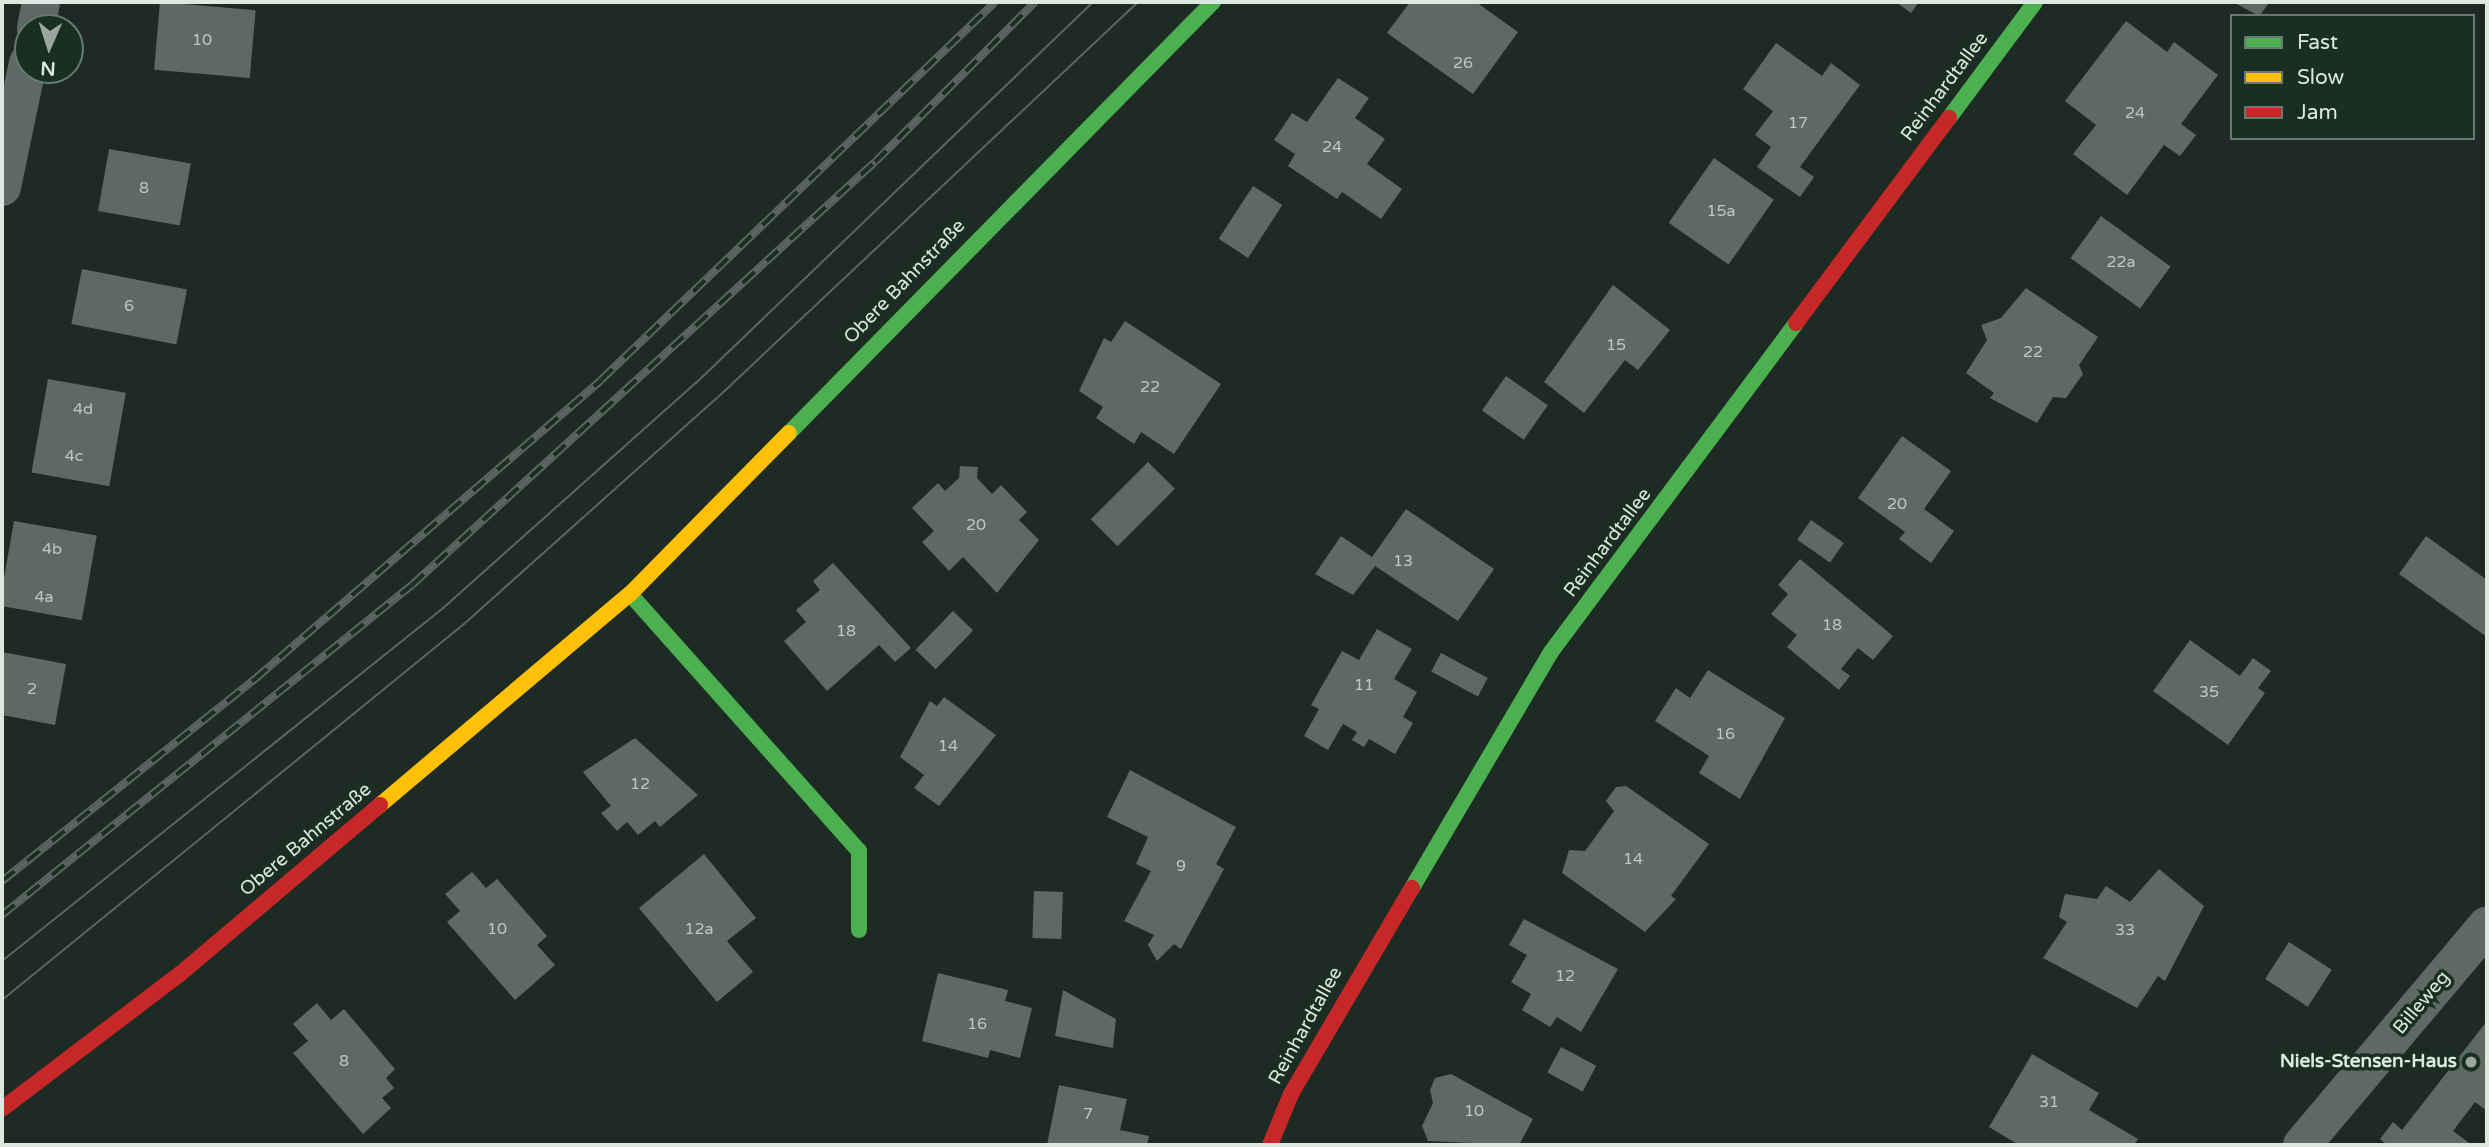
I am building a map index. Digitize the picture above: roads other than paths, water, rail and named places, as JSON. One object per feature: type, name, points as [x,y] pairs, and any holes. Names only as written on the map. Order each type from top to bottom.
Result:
[{"type":"street","name":"Obere Bahnstraße","points":[[2,1109],[180,974],[631,594],[1213,2]]},
{"type":"street","name":"Reinhardtallee","points":[[1270,1145],[1291,1094],[1552,652],[2035,2]]},
{"type":"street","points":[[2,187],[24,84]]},
{"type":"street","points":[[631,594],[859,851],[859,930]]},
{"type":"street","name":"Billeweg","points":[[2302,1145],[2487,925]]},
{"type":"tram line","points":[[2,961],[442,609],[696,383],[1093,2]]},
{"type":"tram line","points":[[2,1000],[464,624],[716,399],[1138,2]]},
{"type":"railway","points":[[2,881],[255,679],[601,380],[995,2]]},
{"type":"railway","points":[[2,915],[412,585],[875,162],[1035,2]]},
{"type":"place","name":"Niels-Stensen-Haus","points":[[2471,1062]]}]
